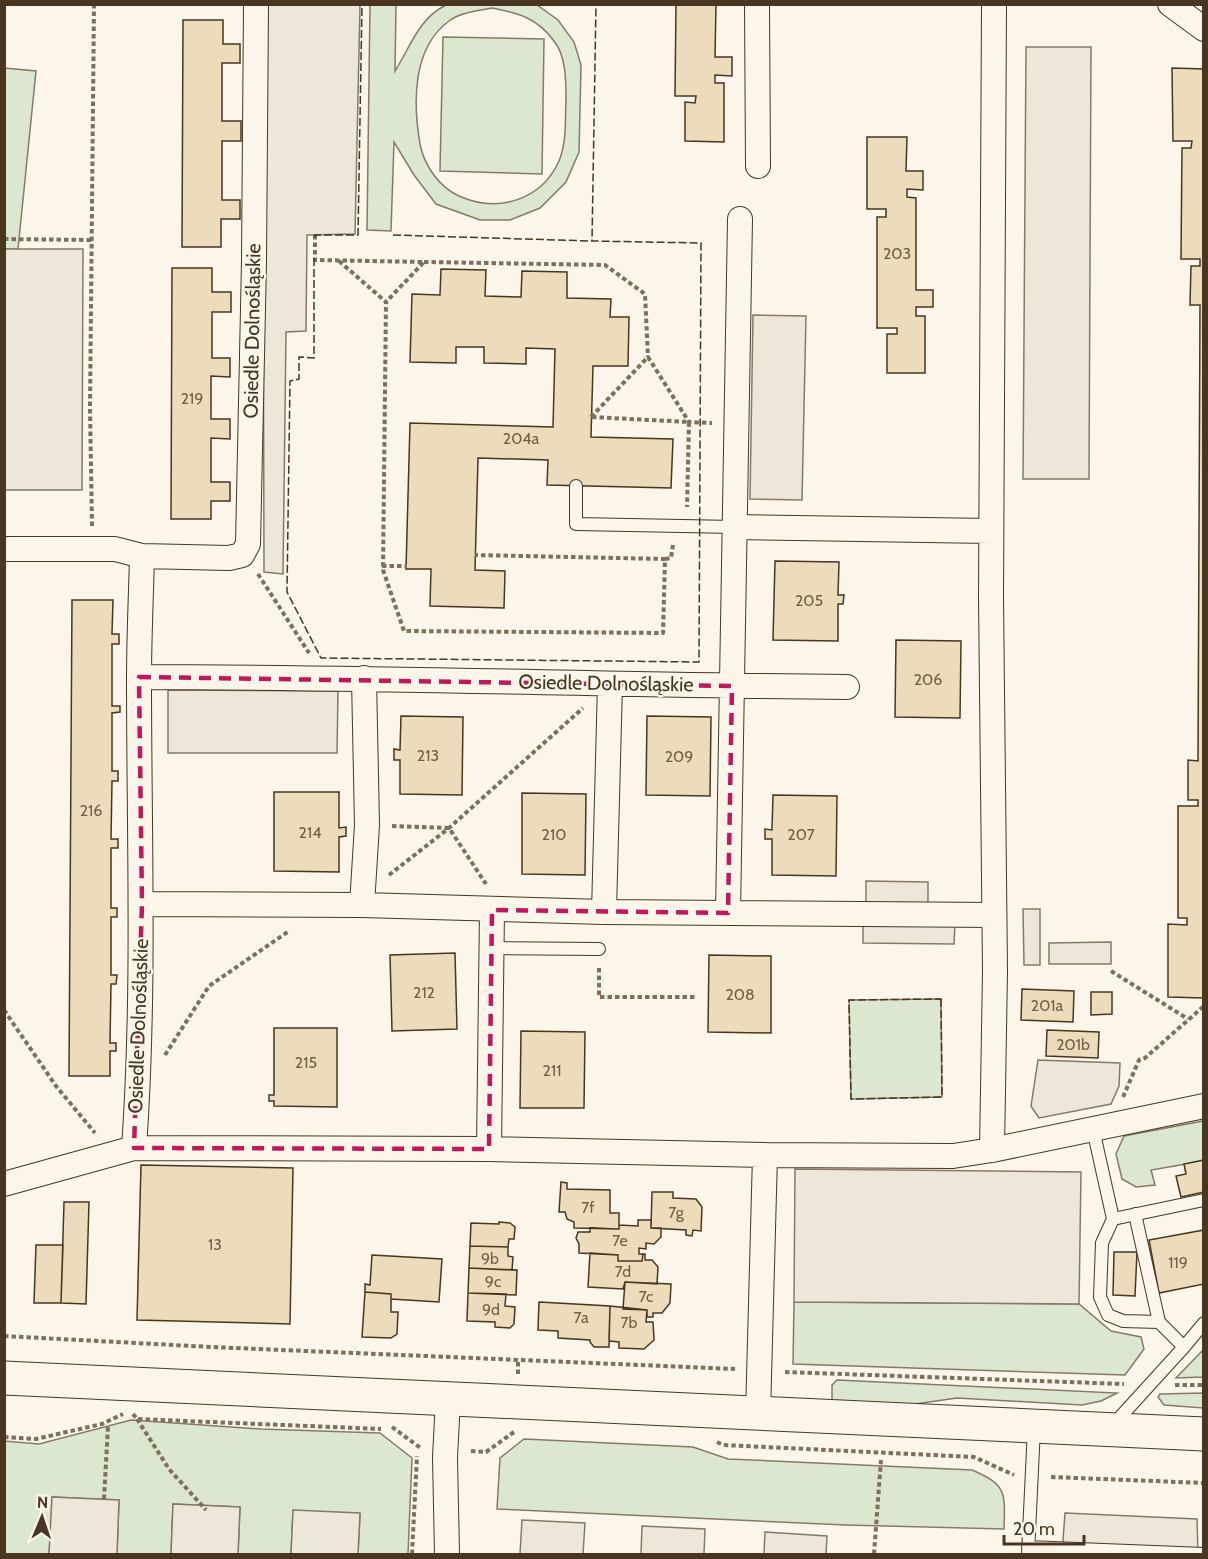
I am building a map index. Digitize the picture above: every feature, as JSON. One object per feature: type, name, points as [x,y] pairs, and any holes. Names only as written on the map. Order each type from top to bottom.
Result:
[{"type":"street","name":"Osiedle Dolnośląskie","points":[[242,555],[248,544],[254,261],[256,4]]},
{"type":"street","points":[[757,4],[758,166]]},
{"type":"street","points":[[992,1150],[995,970],[992,531],[994,4]]},
{"type":"street","points":[[1170,4],[1203,29]]},
{"type":"street","points":[[728,913],[740,219]]},
{"type":"street","points":[[735,527],[992,531]]},
{"type":"street","points":[[4,549],[115,549],[142,556],[229,558],[242,555]]},
{"type":"street","name":"Osiedle Dolnośląskie","points":[[134,1148],[142,904],[139,677],[142,556]]},
{"type":"street","name":"Osiedle Dolnośląskie","points":[[139,677],[324,677],[847,687]]},
{"type":"street","points":[[362,901],[367,825],[364,678]]},
{"type":"street","points":[[604,912],[610,684]]},
{"type":"street","points":[[142,904],[327,905],[362,901],[492,910],[994,915]]},
{"type":"street","points":[[489,1149],[492,910]]},
{"type":"street","points":[[4,1184],[134,1148],[489,1149],[765,1155],[953,1156],[1203,1106]]},
{"type":"street","points":[[758,1415],[765,1155]]},
{"type":"street","points":[[4,1378],[1203,1434]]},
{"type":"street","points":[[447,1554],[445,1457],[448,1400]]},
{"type":"lane","points":[[576,486],[576,524],[735,527]]},
{"type":"lane","points":[[492,948],[599,949]]},
{"type":"lane","points":[[1093,1129],[1113,1219],[1102,1243],[1100,1297],[1108,1315],[1123,1321],[1159,1322]]},
{"type":"lane","points":[[1113,1219],[1203,1200]]},
{"type":"lane","points":[[1136,1214],[1159,1322],[1184,1347]]},
{"type":"lane","points":[[1109,1429],[1203,1323]]},
{"type":"lane","points":[[1034,1427],[1028,1550],[1203,1554]]},
{"type":"path","points":[[92,549],[90,408],[93,4]]},
{"type":"path","points":[[315,235],[315,260],[605,265],[645,294],[648,357],[689,422],[687,526]]},
{"type":"path","points":[[4,239],[93,240]]},
{"type":"path","points":[[339,261],[386,302]]},
{"type":"path","points":[[424,262],[386,302],[382,566],[404,631],[663,633],[665,559],[475,555]]},
{"type":"path","points":[[648,357],[591,417],[689,422]]},
{"type":"path","points":[[242,555],[262,579],[324,677]]},
{"type":"path","points":[[382,566],[406,566]]},
{"type":"path","points":[[362,901],[449,828],[610,684]]},
{"type":"path","points":[[367,825],[449,828]]},
{"type":"path","points":[[449,828],[495,898],[492,910]]},
{"type":"path","points":[[161,1061],[209,986],[327,905]]},
{"type":"path","points":[[599,949],[599,997],[696,997]]},
{"type":"path","points":[[1111,971],[1188,1019]]},
{"type":"path","points":[[1120,1104],[1139,1060],[1145,1058],[1203,1006]]},
{"type":"path","points":[[4,1010],[56,1086],[102,1140]]},
{"type":"path","points":[[4,1336],[741,1370]]},
{"type":"path","points":[[782,1372],[1124,1384]]},
{"type":"path","points":[[1171,1385],[1203,1385]]},
{"type":"path","points":[[130,1411],[169,1469],[206,1510]]},
{"type":"path","points":[[4,1437],[36,1439],[102,1424],[114,1418]]},
{"type":"path","points":[[137,1419],[381,1429]]},
{"type":"path","points":[[104,1499],[108,1426]]},
{"type":"path","points":[[412,1554],[417,1456]]},
{"type":"path","points":[[874,1554],[881,1460]]},
{"type":"path","points":[[1047,1477],[1203,1483]]},
{"type":"highlighted area","points":[[139,677],[732,686],[728,913],[492,910],[489,1149],[134,1148],[142,904]]},
{"type":"green space","points":[[370,5],[396,5],[395,71],[422,25],[446,5],[537,5],[558,20],[574,42],[581,65],[579,152],[566,182],[540,208],[510,220],[480,220],[436,204],[414,175],[394,142],[391,231],[367,230]],"holes":[[[492,8],[527,18],[548,33],[561,54],[565,76],[565,130],[559,161],[541,186],[516,200],[503,203],[473,201],[452,192],[439,181],[422,152],[416,111],[418,77],[422,61],[437,32],[454,18]]]},
{"type":"green space","points":[[443,37],[544,39],[542,174],[440,171]]},
{"type":"green space","points":[[4,68],[36,71],[18,249],[5,249]]},
{"type":"green space","points":[[941,999],[942,1097],[851,1099],[849,1000]]},
{"type":"green space","points":[[1203,1121],[1203,1161],[1151,1170],[1155,1185],[1136,1187],[1122,1179],[1116,1154],[1124,1136]]},
{"type":"green space","points":[[794,1302],[1079,1304],[1111,1331],[1141,1337],[1144,1349],[1125,1375],[793,1364]]},
{"type":"green space","points":[[1203,1350],[1203,1377],[1176,1378]]},
{"type":"green space","points":[[837,1380],[1117,1393],[1101,1401],[1082,1405],[957,1398],[901,1406],[832,1403],[832,1385]]},
{"type":"green space","points":[[1203,1393],[1203,1408],[1164,1405],[1158,1397],[1160,1394]]},
{"type":"green space","points":[[131,1420],[261,1429],[380,1433],[412,1458],[408,1554],[358,1554],[360,1514],[293,1511],[291,1554],[238,1554],[240,1507],[173,1504],[171,1554],[117,1554],[119,1500],[53,1497],[49,1554],[5,1554],[4,1441],[39,1444]]},
{"type":"green space","points":[[524,1439],[693,1447],[728,1459],[972,1470],[992,1480],[1002,1491],[1004,1529],[846,1525],[497,1509],[500,1458]]},
{"type":"shaded area","points":[[266,5],[360,5],[355,234],[307,235],[306,331],[286,332],[283,574],[264,572],[263,195]]},
{"type":"shaded area","points":[[1026,47],[1091,47],[1089,479],[1023,479]]},
{"type":"shaded area","points":[[5,249],[83,249],[82,490],[5,490]]},
{"type":"shaded area","points":[[753,315],[806,316],[802,500],[750,499]]},
{"type":"shaded area","points":[[168,690],[338,691],[337,753],[168,753]]},
{"type":"shaded area","points":[[866,881],[928,882],[928,905],[866,904]]},
{"type":"shaded area","points":[[1023,909],[1040,909],[1040,965],[1024,965]]},
{"type":"shaded area","points":[[863,923],[955,924],[954,944],[863,943]]},
{"type":"shaded area","points":[[1111,942],[1111,964],[1049,964],[1049,943]]},
{"type":"shaded area","points":[[1038,1060],[1120,1063],[1119,1086],[1111,1104],[1039,1118],[1031,1106]]},
{"type":"shaded area","points":[[795,1169],[1081,1172],[1079,1304],[794,1302]]},
{"type":"shaded area","points":[[52,1497],[119,1500],[117,1554],[49,1554]]},
{"type":"shaded area","points":[[173,1504],[240,1507],[238,1554],[171,1554]]},
{"type":"shaded area","points":[[293,1510],[360,1513],[358,1554],[291,1554]]},
{"type":"shaded area","points":[[1065,1513],[1197,1519],[1198,1554],[1068,1554],[1063,1540]]},
{"type":"shaded area","points":[[522,1520],[585,1523],[583,1554],[520,1554]]},
{"type":"shaded area","points":[[642,1526],[705,1529],[704,1554],[641,1554]]},
{"type":"shaded area","points":[[765,1532],[827,1536],[826,1554],[764,1554]]},
{"type":"building","points":[[676,4],[716,4],[715,57],[732,57],[732,76],[715,75],[715,83],[724,83],[724,142],[685,141],[685,102],[695,103],[696,96],[675,96]]},
{"type":"building","points":[[183,20],[223,20],[223,44],[240,44],[240,63],[222,63],[222,121],[241,121],[241,141],[222,141],[222,200],[240,200],[240,219],[221,219],[221,247],[182,247]]},
{"type":"building","points":[[1172,68],[1204,69],[1204,998],[1168,997],[1168,924],[1187,925],[1187,918],[1178,918],[1178,806],[1198,806],[1198,800],[1188,800],[1188,760],[1198,761],[1200,305],[1190,305],[1191,266],[1200,266],[1200,259],[1181,259],[1182,148],[1191,148],[1192,141],[1173,141]]},
{"type":"building","points":[[867,137],[907,137],[906,171],[923,171],[923,190],[907,189],[907,197],[916,198],[916,290],[933,290],[933,307],[916,307],[916,316],[925,316],[925,373],[887,373],[887,334],[897,334],[897,328],[877,328],[877,217],[886,217],[886,209],[867,209]]},
{"type":"building","points":[[172,268],[212,268],[212,292],[231,292],[231,312],[212,312],[212,358],[230,358],[230,377],[211,376],[211,419],[230,419],[230,439],[211,438],[211,482],[230,482],[230,501],[211,501],[211,519],[171,519]]},
{"type":"building","points":[[441,269],[486,270],[485,296],[521,297],[522,271],[567,272],[567,298],[611,299],[610,317],[629,317],[628,366],[593,366],[591,437],[673,439],[671,488],[547,485],[548,460],[478,458],[475,570],[505,571],[504,608],[430,606],[431,569],[406,569],[410,423],[553,427],[555,349],[526,348],[526,364],[484,363],[484,347],[456,347],[456,363],[410,362],[412,294],[440,295]]},
{"type":"building","points":[[775,561],[839,562],[838,595],[844,595],[843,604],[838,604],[838,641],[773,640]]},
{"type":"building","points":[[72,600],[113,600],[112,634],[119,634],[119,644],[112,644],[112,706],[120,706],[120,712],[112,713],[112,771],[118,771],[118,781],[112,781],[111,839],[118,839],[118,848],[111,848],[111,908],[117,908],[117,917],[111,917],[111,975],[117,975],[116,984],[111,984],[110,1043],[116,1043],[116,1051],[110,1051],[110,1076],[69,1076]]},
{"type":"building","points":[[896,640],[961,641],[960,718],[895,717]]},
{"type":"building","points":[[401,716],[463,717],[462,795],[400,794],[400,760],[394,760],[394,749],[400,750]]},
{"type":"building","points":[[647,716],[711,717],[710,796],[646,795]]},
{"type":"building","points":[[274,792],[339,792],[339,828],[346,827],[346,836],[339,837],[339,872],[274,871]]},
{"type":"building","points":[[522,793],[586,794],[585,875],[522,874]]},
{"type":"building","points":[[773,795],[837,796],[836,876],[772,875],[772,839],[765,839],[765,829],[772,830]]},
{"type":"building","points":[[455,953],[457,1029],[392,1031],[390,955]]},
{"type":"building","points":[[709,955],[771,956],[771,1033],[708,1032]]},
{"type":"building","points":[[1022,989],[1074,991],[1073,1022],[1021,1020]]},
{"type":"building","points":[[1091,992],[1112,992],[1112,1014],[1091,1015]]},
{"type":"building","points":[[274,1028],[337,1028],[337,1107],[274,1106],[274,1101],[269,1101],[269,1095],[274,1095]]},
{"type":"building","points":[[1047,1030],[1099,1032],[1098,1058],[1046,1056]]},
{"type":"building","points":[[521,1031],[585,1032],[584,1108],[520,1108]]},
{"type":"building","points":[[1204,1160],[1204,1192],[1181,1197],[1176,1176],[1186,1174],[1184,1164]]},
{"type":"building","points":[[141,1165],[293,1168],[290,1324],[137,1320]]},
{"type":"building","points":[[561,1182],[567,1183],[567,1189],[610,1190],[610,1213],[619,1213],[619,1229],[574,1228],[574,1222],[567,1219],[565,1212],[559,1212]]},
{"type":"building","points":[[652,1192],[673,1192],[673,1198],[696,1199],[702,1207],[701,1231],[693,1230],[692,1236],[686,1235],[686,1230],[651,1228]]},
{"type":"building","points":[[64,1202],[89,1202],[86,1304],[61,1303]]},
{"type":"building","points":[[638,1220],[651,1220],[651,1228],[661,1228],[661,1237],[654,1244],[646,1243],[646,1249],[639,1248],[639,1254],[643,1254],[642,1261],[618,1261],[618,1255],[579,1253],[576,1238],[578,1232],[590,1232],[590,1228],[619,1229],[619,1225],[638,1226]]},
{"type":"building","points":[[499,1222],[510,1223],[515,1227],[514,1239],[509,1239],[508,1247],[470,1246],[471,1223],[499,1224]]},
{"type":"building","points":[[1204,1230],[1204,1284],[1159,1293],[1149,1240]]},
{"type":"building","points":[[36,1245],[63,1245],[61,1303],[34,1303]]},
{"type":"building","points":[[470,1246],[508,1247],[508,1256],[513,1257],[512,1270],[469,1268]]},
{"type":"building","points":[[1114,1252],[1137,1252],[1135,1296],[1113,1295]]},
{"type":"building","points":[[590,1253],[618,1255],[618,1261],[642,1261],[643,1254],[645,1254],[645,1260],[652,1260],[658,1267],[657,1284],[625,1282],[623,1289],[588,1287]]},
{"type":"building","points":[[372,1255],[442,1259],[439,1302],[391,1299],[391,1294],[365,1292],[365,1284],[370,1285]]},
{"type":"building","points":[[469,1268],[517,1270],[516,1295],[468,1293]]},
{"type":"building","points":[[625,1282],[671,1284],[670,1303],[662,1313],[653,1313],[653,1317],[647,1317],[647,1310],[623,1309]]},
{"type":"building","points":[[365,1292],[391,1294],[391,1312],[398,1312],[397,1334],[391,1338],[362,1337]]},
{"type":"building","points":[[468,1293],[506,1294],[505,1306],[515,1307],[514,1324],[510,1328],[495,1327],[495,1322],[467,1321]]},
{"type":"building","points":[[539,1302],[610,1306],[609,1347],[594,1347],[590,1340],[558,1338],[558,1331],[538,1330]]},
{"type":"building","points":[[610,1306],[647,1310],[646,1322],[653,1322],[654,1340],[644,1349],[619,1348],[619,1342],[609,1339]]},
{"type":"fence","points":[[315,237],[315,235],[358,235],[362,4]]},
{"type":"fence","points":[[314,258],[314,358],[299,357],[299,379],[290,381],[287,592],[321,658],[699,662],[701,243],[592,241],[596,4]]},
{"type":"fence","points":[[393,235],[592,241]]},
{"type":"fence","points":[[941,999],[942,1097],[851,1099],[849,1000],[941,999]]}]
